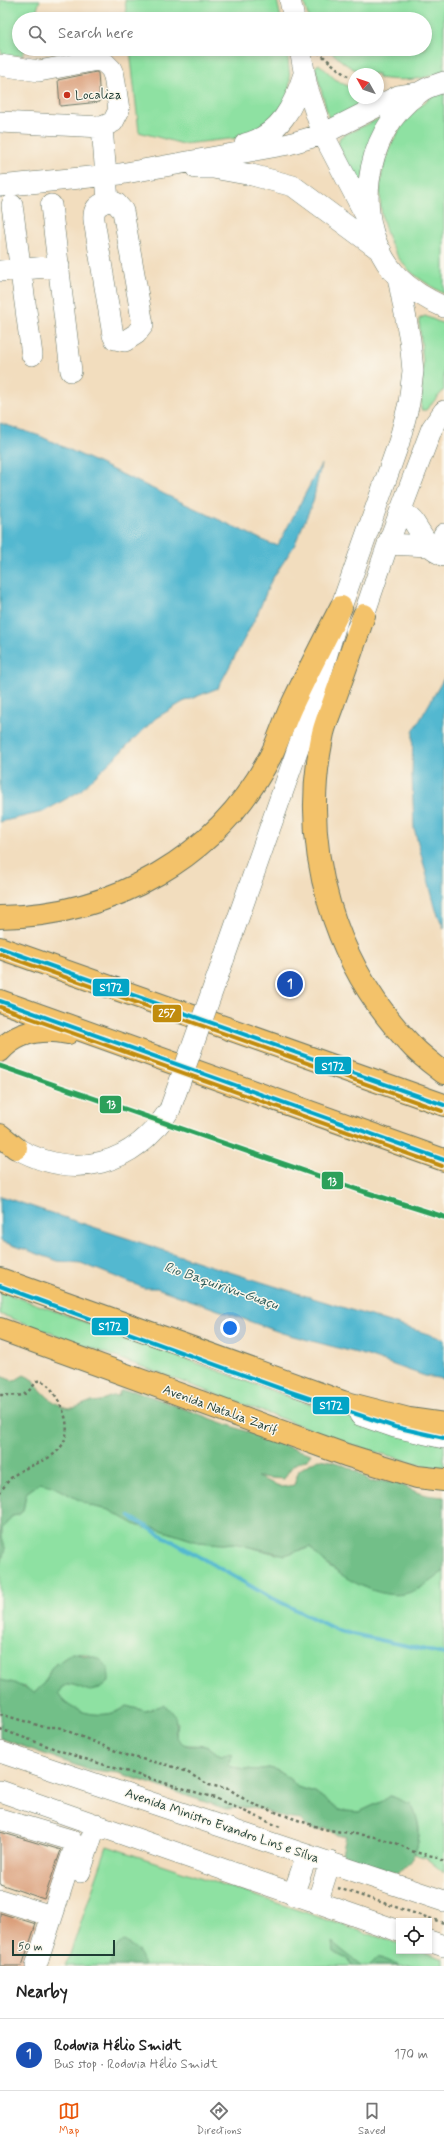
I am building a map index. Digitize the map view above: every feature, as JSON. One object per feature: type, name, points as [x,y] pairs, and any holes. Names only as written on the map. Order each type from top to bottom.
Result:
[{"type":"main road","points":[[0,917],[28,917],[78,909],[126,892],[170,868],[210,836],[244,798],[271,755],[290,708],[341,607]]},
{"type":"main road","points":[[364,615],[322,737],[314,793],[316,850],[328,905],[349,957],[378,1006],[414,1048],[444,1073]]},
{"type":"main road","points":[[0,948],[444,1105]]},
{"type":"main road","points":[[0,1001],[121,1043],[444,1160]]},
{"type":"main road","points":[[0,1052],[21,1036],[43,1030],[54,1030],[121,1043]]},
{"type":"main road","points":[[0,1279],[343,1402],[409,1419],[444,1424]]},
{"type":"main road","name":"Avenida Natalia Zarif","points":[[0,1329],[346,1456],[417,1477],[444,1480]]},
{"type":"street","points":[[290,0],[293,12]]},
{"type":"street","points":[[301,56],[304,74],[323,134],[372,229],[381,251],[398,277],[428,300],[444,307]]},
{"type":"street","points":[[0,65],[39,71],[97,60],[105,63],[111,68],[114,76],[118,110],[113,122],[102,127],[0,122]]},
{"type":"street","points":[[161,166],[255,141],[270,132],[282,122],[291,109],[304,74]]},
{"type":"street","points":[[0,186],[106,175],[289,144],[323,134],[398,96],[418,93],[444,82]]},
{"type":"street","points":[[372,229],[368,197],[368,176],[375,152],[384,134],[397,114],[418,93]]},
{"type":"street","points":[[102,127],[108,202]]},
{"type":"street","points":[[161,166],[213,168],[252,175],[293,186],[381,251]]},
{"type":"street","points":[[108,202],[116,203],[123,211],[143,325],[136,334],[124,341],[115,339],[113,335],[93,213],[95,208],[108,202]]},
{"type":"street","points":[[12,205],[32,355]]},
{"type":"street","points":[[51,205],[71,371]]},
{"type":"street","points":[[0,271],[59,266]]},
{"type":"street","points":[[5,1140],[31,1157],[60,1165],[84,1166],[102,1163],[118,1157],[148,1138],[170,1109],[304,731],[341,607],[399,442],[410,403],[413,371],[410,340],[398,277]]},
{"type":"street","points":[[304,731],[364,615],[388,544],[432,428],[444,411]]},
{"type":"street","points":[[401,509],[439,547]]},
{"type":"street","points":[[388,544],[439,547]]},
{"type":"street","points":[[0,1286],[279,1388],[395,1427],[444,1438]]},
{"type":"street","points":[[0,1319],[372,1454],[408,1465],[444,1471]]},
{"type":"street","name":"Avenida Ministro Evandro Lins e Silva","points":[[0,1752],[444,1901]]},
{"type":"street","points":[[0,1791],[396,1930]]},
{"type":"street","points":[[0,1819],[71,1840],[75,1846],[36,1966]]},
{"type":"street","points":[[49,1966],[96,1824]]},
{"type":"street","points":[[294,1895],[307,1855]]},
{"type":"street","points":[[317,1903],[330,1862]]},
{"type":"street","points":[[0,1900],[52,1916]]},
{"type":"street","points":[[432,1942],[444,1946]]},
{"type":"path","points":[[323,56],[348,75]]},
{"type":"path","points":[[0,1395],[24,1395],[31,1391],[37,1381],[42,1381],[51,1389],[60,1402],[66,1418],[68,1432],[62,1448],[56,1454],[14,1474],[0,1492]]},
{"type":"path","points":[[0,1714],[44,1727],[58,1727],[128,1756],[168,1764],[185,1771],[209,1785],[229,1789],[250,1803],[323,1829],[375,1837],[396,1843],[414,1852],[437,1857],[444,1862]]},
{"type":"path","points":[[0,1729],[75,1756],[215,1798],[283,1828]]},
{"type":"path","points":[[324,1883],[444,1923]]},
{"type":"green space","points":[[0,0],[40,0],[36,12],[12,12],[13,56],[3,57],[0,48]]},
{"type":"green space","points":[[125,0],[277,0],[280,12],[126,12]]},
{"type":"green space","points":[[303,0],[444,0],[444,71],[428,77],[395,80],[384,79],[384,68],[352,68],[336,56],[432,56],[432,12],[307,12]]},
{"type":"green space","points":[[131,56],[288,56],[290,79],[289,92],[283,107],[248,137],[183,144],[139,132]]},
{"type":"green space","points":[[319,64],[335,79],[348,87],[348,104],[364,104],[330,123],[315,67]]},
{"type":"green space","points":[[444,89],[444,294],[413,274],[397,255],[387,234],[382,213],[380,192],[388,151],[398,133],[410,116],[426,101]]},
{"type":"green space","points":[[385,116],[361,183],[356,184],[338,144],[340,137]]},
{"type":"green space","points":[[425,316],[444,324],[444,390],[426,410],[421,410],[423,363],[419,319]]},
{"type":"green space","points":[[0,1291],[303,1402],[402,1435],[444,1443],[444,1468],[426,1466],[358,1447],[0,1314]]},
{"type":"green space","points":[[24,1375],[34,1380],[50,1399],[67,1408],[73,1408],[118,1396],[120,1391],[136,1391],[311,1454],[307,1460],[292,1466],[284,1479],[257,1477],[282,1487],[294,1485],[299,1470],[318,1459],[332,1461],[346,1466],[360,1473],[371,1482],[391,1481],[422,1494],[444,1497],[444,1571],[425,1585],[410,1593],[392,1595],[366,1588],[340,1574],[318,1556],[310,1547],[285,1555],[234,1543],[223,1544],[198,1542],[155,1528],[136,1525],[109,1510],[91,1506],[52,1486],[40,1483],[26,1493],[23,1511],[18,1515],[12,1516],[2,1529],[2,1538],[5,1548],[0,1568],[0,1376],[14,1381]]},
{"type":"green space","points":[[40,1483],[52,1486],[91,1506],[109,1510],[145,1528],[155,1528],[198,1542],[223,1544],[234,1543],[276,1554],[303,1550],[310,1547],[329,1567],[347,1578],[419,1589],[444,1571],[444,1873],[426,1858],[415,1854],[419,1832],[418,1823],[413,1812],[405,1803],[394,1797],[389,1796],[383,1801],[359,1812],[339,1810],[315,1792],[297,1787],[291,1780],[276,1770],[269,1768],[255,1770],[231,1767],[229,1764],[231,1760],[228,1754],[221,1756],[207,1747],[187,1745],[179,1742],[176,1731],[177,1722],[155,1707],[146,1711],[126,1706],[119,1711],[109,1714],[99,1714],[79,1711],[70,1706],[58,1693],[62,1687],[69,1684],[92,1691],[109,1682],[97,1658],[87,1654],[72,1653],[51,1668],[45,1683],[34,1693],[30,1692],[25,1687],[0,1680],[0,1568],[5,1548],[2,1538],[2,1529],[12,1516],[18,1515],[23,1511],[26,1493]]},
{"type":"green space","points":[[72,1653],[98,1658],[103,1661],[108,1673],[109,1682],[92,1691],[69,1684],[62,1687],[58,1693],[70,1706],[79,1711],[89,1713],[110,1714],[119,1711],[126,1706],[146,1711],[163,1705],[174,1714],[176,1719],[177,1737],[184,1744],[189,1746],[207,1747],[221,1756],[228,1754],[232,1755],[229,1764],[231,1767],[255,1770],[269,1768],[276,1770],[291,1780],[297,1787],[315,1792],[339,1810],[359,1812],[383,1801],[389,1796],[410,1803],[418,1822],[419,1832],[416,1851],[405,1867],[397,1873],[361,1862],[342,1853],[346,1837],[337,1835],[325,1828],[315,1830],[301,1820],[285,1818],[254,1807],[226,1809],[119,1773],[86,1769],[0,1738],[0,1680],[15,1683],[34,1693],[45,1683],[51,1668]]},
{"type":"green space","points":[[107,1846],[396,1943],[396,1954],[428,1954],[444,1959],[444,1966],[66,1966]]},
{"type":"green space","points":[[124,1941],[137,1951],[144,1966],[109,1966],[117,1946]]},
{"type":"green space","points":[[332,1942],[362,1966],[352,1966],[348,1959],[333,1952]]},
{"type":"green space","points":[[378,1957],[400,1966],[369,1966]]},
{"type":"water","points":[[0,423],[40,436],[271,544],[278,545],[321,464],[313,502],[294,546],[271,581],[257,615],[218,688],[183,702],[156,718],[80,791],[43,812],[0,822]]},
{"type":"water","points":[[444,678],[444,929],[436,910],[414,828],[412,775],[413,732]]},
{"type":"water","name":"Rio Baquirivu-Guaçu","points":[[0,1196],[220,1269],[444,1339],[444,1379],[425,1376],[368,1356],[282,1333],[157,1288],[144,1288],[81,1263],[58,1261],[1,1241]]},
{"type":"building","points":[[96,72],[98,73],[100,102],[60,106],[58,80]]},
{"type":"building","points":[[0,1832],[61,1850],[44,1899],[0,1884]]},
{"type":"building","points":[[0,1913],[36,1924],[22,1966],[0,1966]]},
{"type":"waterway","points":[[130,1517],[268,1596],[339,1631],[444,1654]]},
{"type":"transit line","name":"S172","points":[[0,948],[444,1105]]},
{"type":"transit line","name":"257","points":[[0,954],[442,1111]]},
{"type":"transit line","name":"S172","points":[[0,1001],[444,1160]]},
{"type":"transit line","name":"257","points":[[0,1007],[442,1166]]},
{"type":"transit line","name":"13","points":[[0,1066],[365,1192],[444,1217]]},
{"type":"transit line","name":"S172","points":[[0,1286],[279,1388],[395,1427],[444,1438]]},
{"type":"place","name":"Localiza","points":[[67,95]]},
{"type":"place","name":"Rodovia Hélio Smidt","points":[[290,984]]}]
